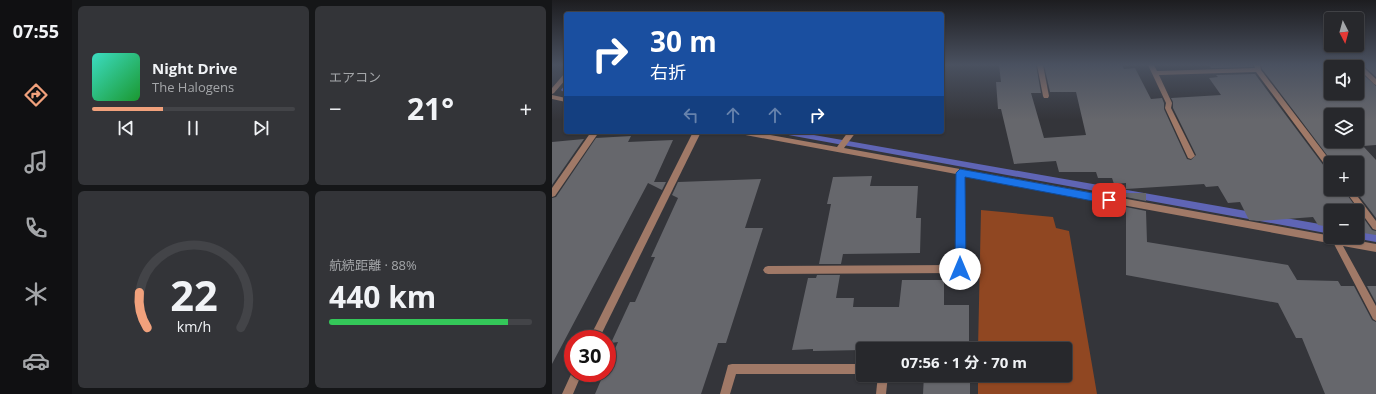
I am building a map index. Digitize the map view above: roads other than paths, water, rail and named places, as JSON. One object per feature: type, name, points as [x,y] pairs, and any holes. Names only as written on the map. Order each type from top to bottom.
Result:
[{"type":"street","points":[[552,92],[559,83]]},
{"type":"street","points":[[1044,83],[1046,96]]},
{"type":"street","points":[[1160,83],[1169,103],[1168,108],[1191,156]]},
{"type":"street","points":[[1269,83],[1324,158]]},
{"type":"street","points":[[552,98],[564,100]]},
{"type":"street","points":[[552,194],[593,134]]},
{"type":"street","points":[[598,330],[696,134]]},
{"type":"street","points":[[761,134],[842,145],[960,173],[1324,240]]},
{"type":"street","points":[[842,145],[850,134]]},
{"type":"street","points":[[768,270],[960,269],[960,173]]},
{"type":"street","points":[[1353,196],[1376,227]]},
{"type":"street","points":[[1338,244],[1376,316]]},
{"type":"street","points":[[1350,244],[1376,248]]},
{"type":"street","points":[[725,394],[732,369],[856,369]]},
{"type":"street","points":[[567,394],[573,382]]},
{"type":"street","points":[[881,394],[882,382]]},
{"type":"waterway","points":[[794,134],[1324,229]]},
{"type":"waterway","points":[[1364,236],[1376,238]]}]
